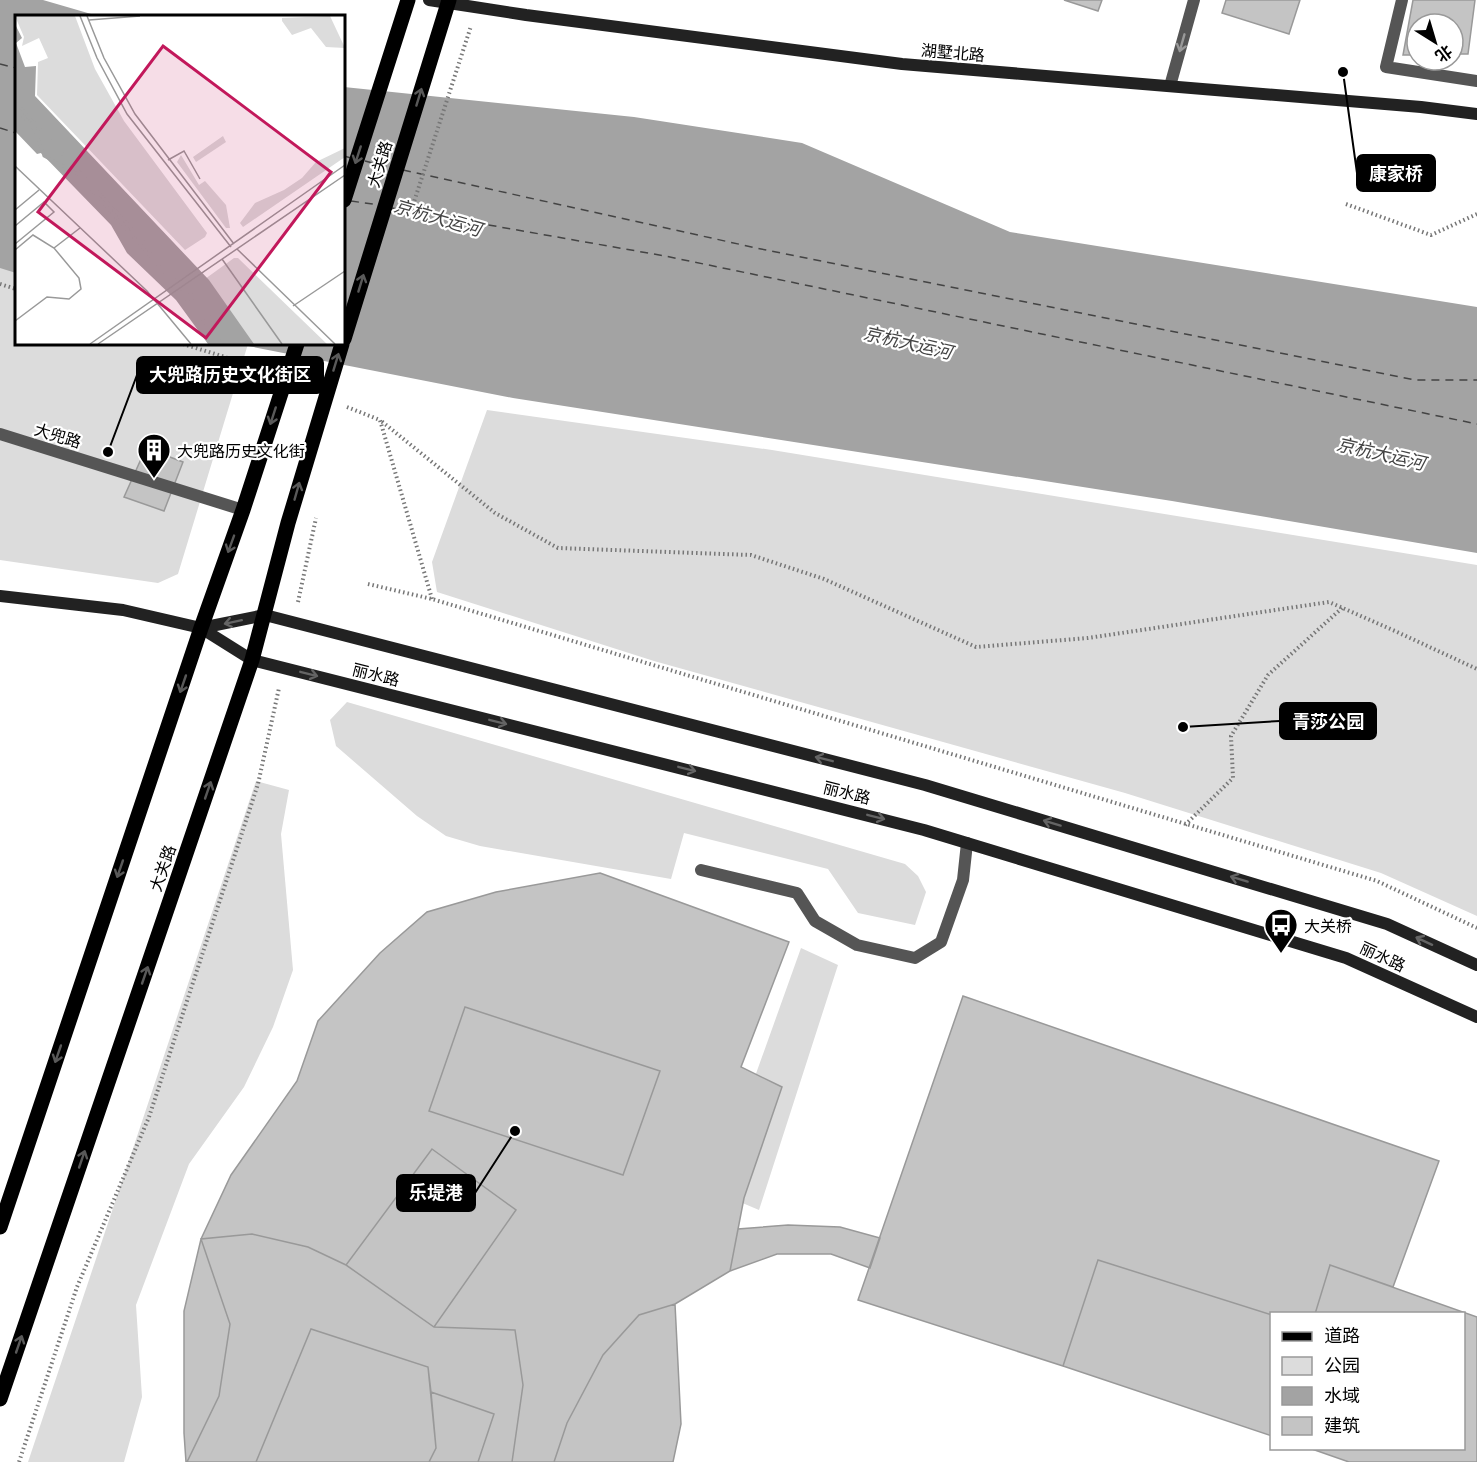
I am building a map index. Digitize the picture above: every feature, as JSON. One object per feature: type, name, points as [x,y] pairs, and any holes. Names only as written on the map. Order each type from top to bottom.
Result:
[{"type":"main road","name":"大关路","points":[[345,197],[408,0]]},
{"type":"main road","name":"湖墅北路","points":[[429,0],[538,17],[902,64],[1421,107],[1477,114]]},
{"type":"main road","name":"大关路","points":[[345,336],[449,0]]},
{"type":"main road","points":[[0,1227],[297,345]]},
{"type":"main road","name":"大关路","points":[[0,1399],[252,660],[282,543],[342,345]]},
{"type":"main road","name":"丽水路","points":[[0,596],[123,610],[201,628],[252,660],[872,816],[967,843],[1346,958],[1477,1017]]},
{"type":"main road","name":"丽水路","points":[[201,628],[265,615],[925,785],[1387,924],[1477,965]]},
{"type":"street","points":[[1170,86],[1194,0]]},
{"type":"street","points":[[1402,0],[1386,67],[1477,81]]},
{"type":"street","name":"大兜路","points":[[0,434],[243,510]]},
{"type":"street","points":[[701,870],[797,893],[815,921],[857,945],[915,958],[941,942],[963,880],[967,843]]},
{"type":"path","points":[[1346,204],[1431,235],[1477,214]]},
{"type":"path","points":[[0,284],[15,289]]},
{"type":"path","points":[[186,345],[225,357]]},
{"type":"path","points":[[432,599],[380,420],[495,513],[558,548],[751,555],[824,579],[976,647],[1088,638],[1329,602],[1477,669]]},
{"type":"path","points":[[294,622],[319,507]]},
{"type":"path","points":[[368,584],[432,599],[1377,881],[1477,928]]},
{"type":"path","points":[[1185,825],[1233,778],[1231,736],[1268,675],[1342,608]]},
{"type":"path","points":[[19,1462],[77,1287],[150,1117],[258,784],[284,668]]},
{"type":"green space","points":[[0,250],[15,255],[15,345],[248,345],[178,574],[158,583],[0,560]]},
{"type":"green space","points":[[487,410],[772,450],[1477,565],[1477,916],[1381,873],[1125,793],[654,661],[437,592],[432,562]]},
{"type":"green space","points":[[347,702],[905,864],[918,876],[926,892],[915,925],[858,913],[828,869],[684,833],[671,879],[480,846],[446,836],[417,816],[336,746],[330,720]]},
{"type":"green space","points":[[256,781],[289,790],[281,834],[293,970],[273,1027],[244,1087],[189,1164],[136,1305],[142,1397],[124,1462],[28,1462]]},
{"type":"green space","points":[[801,948],[838,965],[759,1210],[714,1191]]},
{"type":"water","points":[[0,0],[43,0],[95,15],[15,15],[15,273],[0,268]]},
{"type":"water","name":"京杭大运河","points":[[345,87],[634,117],[802,143],[1010,232],[1477,307],[1477,553],[1172,501],[513,398],[243,345],[345,345]]},
{"type":"building","points":[[1064,0],[1102,0],[1098,11]]},
{"type":"building","points":[[1226,0],[1300,0],[1289,34],[1222,13]]},
{"type":"building","points":[[1413,0],[1475,0],[1468,54],[1465,54],[1465,12],[1411,12]]},
{"type":"building","name":"大兜路历史文化街","points":[[146,448],[183,462],[164,511],[124,497]]},
{"type":"building","points":[[600,873],[789,942],[741,1067],[782,1087],[744,1198],[730,1271],[675,1304],[681,1424],[673,1462],[186,1462],[184,1311],[201,1239],[231,1175],[297,1081],[318,1021],[380,953],[427,912],[496,892]]},
{"type":"building","points":[[963,996],[1439,1161],[1393,1287],[1330,1265],[1316,1312],[1270,1312],[1270,1314],[1098,1260],[1063,1366],[858,1300]]},
{"type":"building","points":[[465,1007],[660,1071],[623,1175],[429,1111]]},
{"type":"building","points":[[432,1149],[516,1210],[434,1327],[346,1265]]},
{"type":"building","points":[[788,1225],[840,1227],[880,1238],[870,1268],[831,1254],[777,1254],[730,1271],[738,1229]]},
{"type":"building","points":[[252,1234],[308,1247],[346,1265],[434,1327],[515,1330],[523,1385],[512,1462],[478,1462],[494,1414],[431,1392],[428,1367],[311,1329],[256,1462],[187,1462],[219,1396],[230,1324],[201,1239]]},
{"type":"building","points":[[1098,1260],[1270,1314],[1270,1435],[1063,1366]]},
{"type":"building","points":[[1330,1265],[1463,1312],[1316,1312]]},
{"type":"building","points":[[675,1304],[681,1424],[673,1462],[554,1462],[567,1423],[603,1355],[639,1315]]},
{"type":"building","points":[[1465,1313],[1477,1317],[1477,1462],[1349,1462],[1315,1450],[1465,1450]]},
{"type":"building","points":[[311,1329],[428,1367],[436,1448],[429,1462],[256,1462]]},
{"type":"building","points":[[431,1392],[494,1414],[478,1462],[429,1462],[436,1448]]},
{"type":"ferry route","points":[[0,64],[15,68]]},
{"type":"ferry route","points":[[0,128],[15,133]]},
{"type":"ferry route","points":[[345,156],[351,158]]},
{"type":"ferry route","points":[[365,161],[389,167]]},
{"type":"ferry route","points":[[403,170],[761,249],[1415,380],[1477,380]]},
{"type":"ferry route","points":[[351,201],[379,205]]},
{"type":"ferry route","points":[[392,208],[665,256],[1477,424]]},
{"type":"place","name":"康家桥","points":[[1343,72]]},
{"type":"place","name":"大兜路历史文化街区","points":[[108,452]]},
{"type":"place","name":"大兜路历史文化街","points":[[154,479]]},
{"type":"place","name":"青莎公园","points":[[1183,727]]},
{"type":"place","name":"大关桥","points":[[1281,954]]},
{"type":"place","name":"乐堤港","points":[[515,1131]]}]
